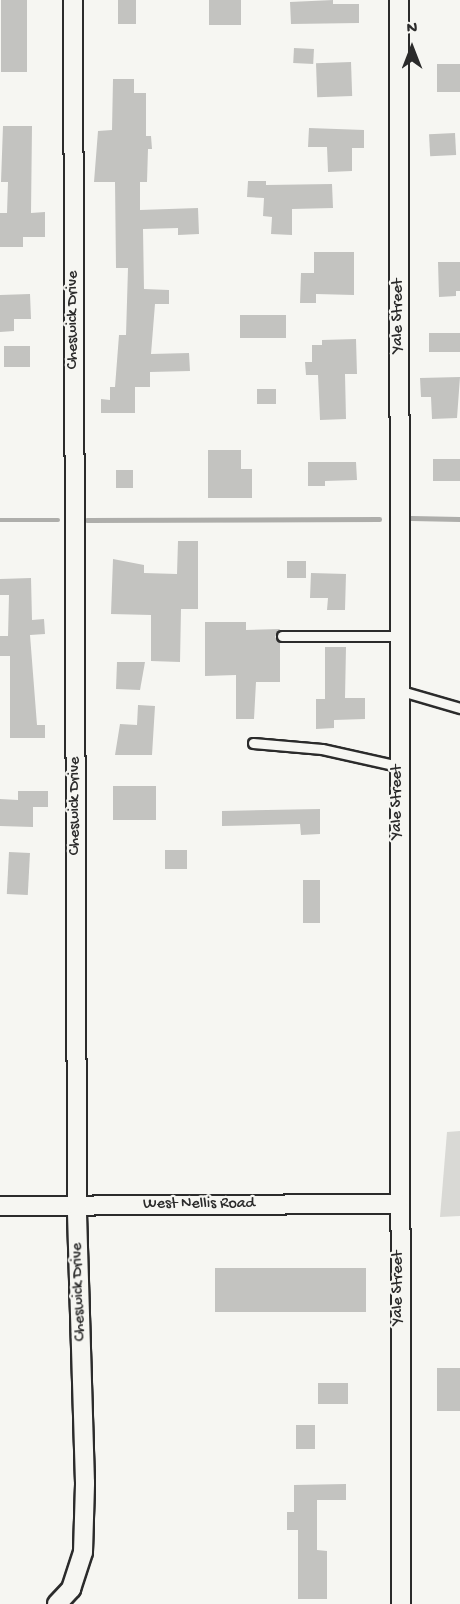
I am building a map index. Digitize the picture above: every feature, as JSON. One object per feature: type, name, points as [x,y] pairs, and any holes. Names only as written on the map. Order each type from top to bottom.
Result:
[{"type":"street","name":"Cheswick Drive","points":[[57,1604],[70,1589],[78,1571],[85,1531],[78,1206],[73,0]]},
{"type":"street","name":"Yale Street","points":[[399,0],[398,1204],[401,1604]]},
{"type":"street","name":"West Nellis Road","points":[[0,1206],[398,1204]]},
{"type":"lane","points":[[282,636],[399,636]]},
{"type":"lane","points":[[399,690],[460,708]]},
{"type":"lane","points":[[253,743],[322,749],[399,766]]},
{"type":"shaded area","points":[[460,1131],[460,1216],[440,1217],[447,1132]]},
{"type":"building","points":[[1,0],[27,0],[27,72],[1,72]]},
{"type":"building","points":[[118,0],[136,0],[136,24],[118,24]]},
{"type":"building","points":[[209,0],[241,0],[241,25],[209,25]]},
{"type":"building","points":[[333,0],[333,4],[359,4],[359,23],[291,24],[290,2]]},
{"type":"building","points":[[294,48],[314,49],[313,64],[293,63]]},
{"type":"building","points":[[351,62],[352,96],[317,97],[316,63]]},
{"type":"building","points":[[437,64],[460,64],[460,92],[437,92]]},
{"type":"building","points":[[113,79],[134,79],[134,93],[146,93],[146,136],[151,136],[152,149],[148,149],[147,182],[140,182],[140,210],[198,208],[199,234],[178,235],[178,228],[143,229],[144,289],[169,290],[169,304],[155,304],[151,354],[189,353],[190,371],[150,372],[150,387],[135,387],[135,413],[101,413],[101,399],[110,400],[110,387],[115,387],[119,335],[126,335],[128,268],[116,268],[115,182],[94,182],[98,131],[112,130]]},
{"type":"building","points":[[3,126],[32,126],[31,213],[45,212],[45,237],[23,237],[23,247],[0,247],[0,213],[7,213],[8,182],[1,182]]},
{"type":"building","points":[[309,128],[364,130],[364,148],[352,148],[352,171],[328,172],[327,147],[308,147]]},
{"type":"building","points":[[455,133],[456,155],[430,156],[429,134]]},
{"type":"building","points":[[248,181],[266,181],[266,185],[332,184],[333,208],[292,209],[292,235],[271,234],[272,217],[263,216],[264,198],[247,197]]},
{"type":"building","points":[[314,252],[354,252],[354,295],[316,294],[316,303],[300,303],[301,273],[314,273]]},
{"type":"building","points":[[438,262],[460,262],[460,291],[456,291],[456,296],[439,297]]},
{"type":"building","points":[[30,294],[31,319],[14,319],[14,331],[0,332],[0,295]]},
{"type":"building","points":[[240,315],[286,315],[286,338],[240,338]]},
{"type":"building","points":[[429,333],[460,333],[460,352],[429,352]]},
{"type":"building","points":[[356,339],[357,374],[345,374],[346,419],[320,420],[318,375],[306,375],[305,362],[312,362],[312,345],[322,345],[322,340]]},
{"type":"building","points":[[4,346],[30,346],[30,367],[4,367]]},
{"type":"building","points":[[460,377],[457,418],[432,419],[431,397],[421,397],[420,378]]},
{"type":"building","points":[[257,389],[276,389],[276,404],[257,404]]},
{"type":"building","points":[[208,450],[241,450],[241,469],[252,469],[252,498],[208,498]]},
{"type":"building","points":[[433,459],[460,459],[460,481],[433,481]]},
{"type":"building","points":[[308,462],[356,462],[357,480],[325,481],[325,486],[308,486]]},
{"type":"building","points":[[116,470],[133,470],[133,488],[116,488]]},
{"type":"building","points":[[178,541],[198,541],[198,609],[181,609],[180,662],[151,661],[151,615],[111,614],[113,559],[144,565],[144,573],[177,574]]},
{"type":"building","points":[[287,561],[306,561],[306,578],[287,578]]},
{"type":"building","points":[[311,573],[346,574],[345,610],[327,610],[328,598],[310,598]]},
{"type":"building","points":[[31,578],[32,620],[44,619],[45,634],[30,635],[37,725],[45,725],[45,738],[10,738],[10,656],[0,656],[0,636],[8,636],[9,595],[0,595],[0,579]]},
{"type":"building","points":[[205,622],[246,622],[246,630],[280,629],[275,637],[280,642],[280,682],[256,682],[254,719],[236,719],[236,675],[205,676]]},
{"type":"building","points":[[325,647],[346,647],[345,698],[365,698],[365,719],[334,720],[334,728],[316,729],[316,699],[325,699]]},
{"type":"building","points":[[117,662],[145,662],[140,690],[116,689]]},
{"type":"building","points":[[138,705],[155,706],[152,755],[115,755],[120,724],[137,725]]},
{"type":"building","points":[[113,786],[156,786],[156,820],[113,820]]},
{"type":"building","points":[[18,791],[48,791],[48,807],[33,807],[33,827],[0,826],[0,799],[18,800]]},
{"type":"building","points":[[320,809],[320,834],[301,835],[300,824],[222,826],[222,811]]},
{"type":"building","points":[[165,850],[187,850],[187,869],[165,869]]},
{"type":"building","points":[[9,852],[30,853],[28,895],[7,894]]},
{"type":"building","points":[[303,880],[320,880],[320,923],[303,923]]},
{"type":"building","points":[[215,1268],[366,1268],[366,1312],[215,1312]]},
{"type":"building","points":[[437,1368],[460,1368],[460,1411],[437,1411]]},
{"type":"building","points":[[318,1383],[348,1383],[348,1404],[318,1404]]},
{"type":"building","points":[[296,1425],[315,1425],[315,1449],[296,1449]]},
{"type":"building","points":[[346,1484],[346,1500],[317,1500],[317,1550],[327,1551],[327,1599],[298,1599],[298,1530],[287,1530],[287,1512],[294,1512],[294,1485]]},
{"type":"waterway","points":[[411,518],[460,519]]},
{"type":"waterway","points":[[87,520],[379,519]]},
{"type":"waterway","points":[[0,520],[58,520]]}]
